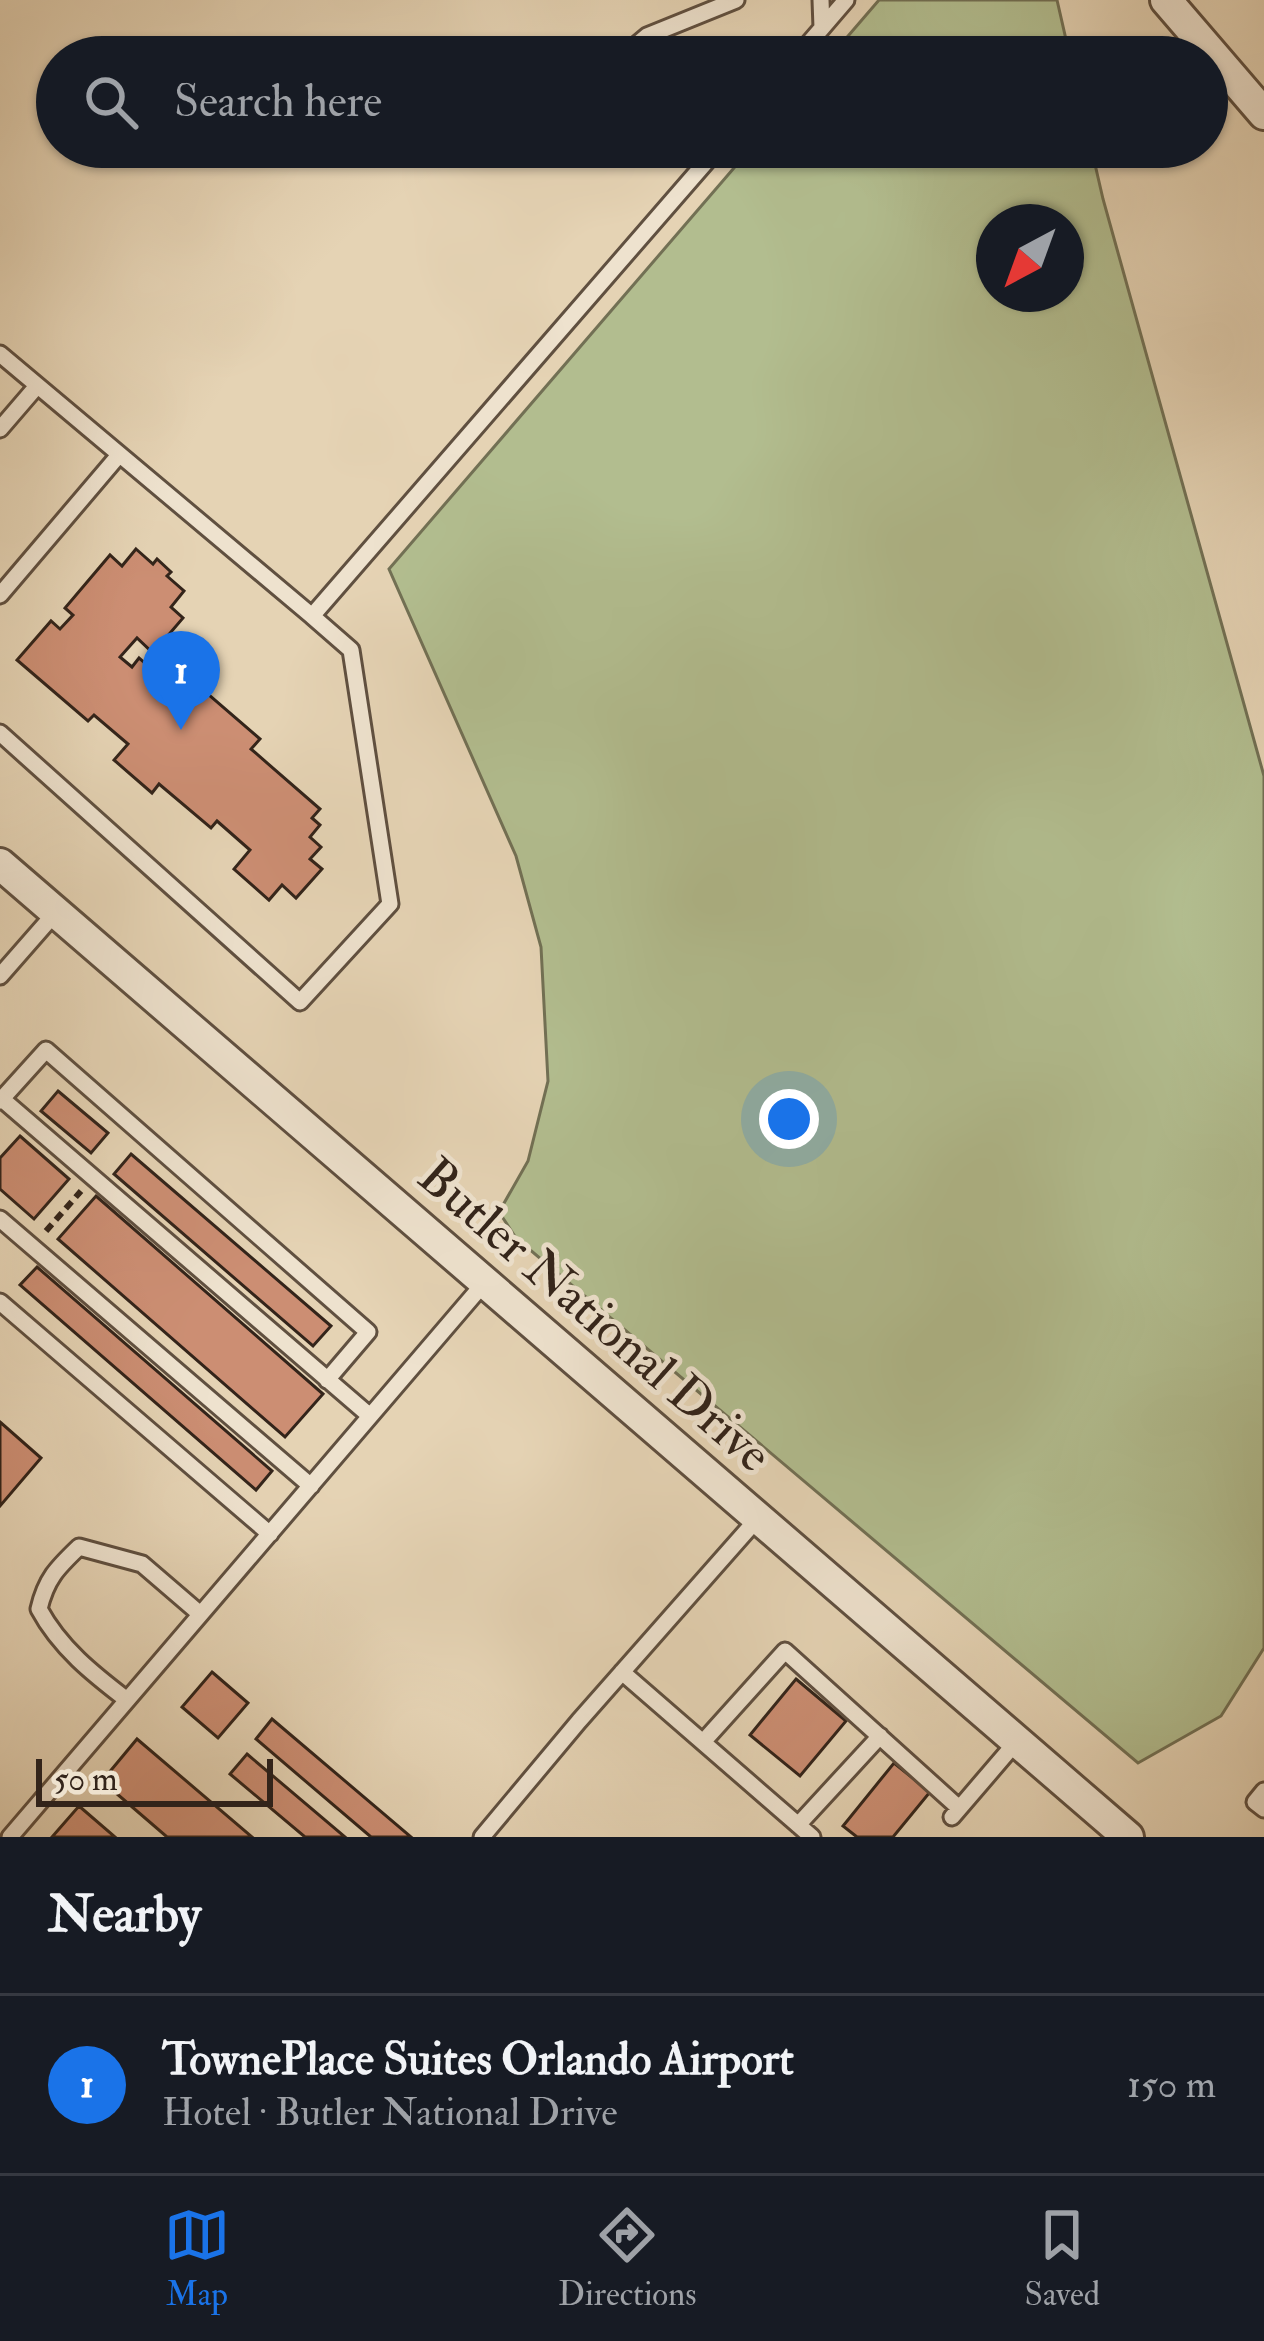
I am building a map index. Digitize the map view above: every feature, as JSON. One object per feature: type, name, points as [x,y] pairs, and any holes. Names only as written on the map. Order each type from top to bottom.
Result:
[{"type":"street","points":[[1166,0],[1197,36]]},
{"type":"street","points":[[1228,72],[1264,114]]},
{"type":"street","name":"Butler National Drive","points":[[0,864],[1128,1837]]},
{"type":"lane","points":[[647,36],[736,0]]},
{"type":"lane","points":[[821,0],[822,28]]},
{"type":"lane","points":[[815,36],[846,0]]},
{"type":"lane","points":[[312,616],[701,168]]},
{"type":"lane","points":[[0,354],[351,650],[390,904],[300,1002],[0,733]]},
{"type":"lane","points":[[0,429],[37,386]]},
{"type":"lane","points":[[0,595],[119,455]]},
{"type":"lane","points":[[0,976],[56,912]]},
{"type":"lane","points":[[327,1380],[368,1332],[46,1051],[1,1100],[94,1177],[327,1380],[370,1416]]},
{"type":"lane","points":[[0,1219],[311,1486]]},
{"type":"lane","points":[[10,1837],[485,1282]]},
{"type":"lane","points":[[0,1302],[270,1534]]},
{"type":"lane","points":[[482,1837],[758,1518]]},
{"type":"lane","points":[[127,1700],[88,1670],[52,1633],[39,1609],[44,1586],[58,1568],[79,1547],[107,1552],[142,1564],[200,1613]]},
{"type":"lane","points":[[703,1742],[785,1651],[956,1812],[1017,1741]]},
{"type":"lane","points":[[622,1672],[805,1831],[880,1736]]},
{"type":"lane","points":[[1264,1792],[1255,1802],[1264,1809]]},
{"type":"path","points":[[32,1247],[94,1177]]},
{"type":"green space","points":[[879,0],[1057,0],[1065,36],[848,36]]},
{"type":"green space","points":[[734,168],[1096,168],[1264,776],[1264,1648],[1221,1716],[1138,1763],[516,1238],[499,1212],[528,1161],[548,1081],[541,947],[516,856],[389,569]]},
{"type":"building","points":[[136,549],[153,564],[157,559],[184,591],[171,607],[183,618],[153,653],[137,638],[120,657],[132,667],[139,658],[174,689],[186,675],[260,739],[251,749],[320,809],[312,818],[320,825],[310,837],[321,847],[310,859],[322,869],[296,898],[282,885],[269,900],[234,869],[250,850],[217,821],[211,828],[159,784],[152,793],[114,760],[128,744],[94,715],[88,721],[17,660],[51,621],[60,629],[73,615],[65,608],[110,555],[122,566]]},
{"type":"building","points":[[58,1091],[108,1133],[91,1153],[41,1111]]},
{"type":"building","points":[[20,1136],[69,1179],[34,1219],[0,1189],[0,1158]]},
{"type":"building","points":[[131,1154],[331,1326],[313,1346],[114,1174]]},
{"type":"building","points":[[96,1196],[323,1394],[285,1437],[58,1239]]},
{"type":"building","points":[[37,1267],[272,1471],[256,1490],[20,1285]]},
{"type":"building","points":[[0,1422],[41,1458],[0,1506]]},
{"type":"building","points":[[212,1672],[248,1703],[218,1738],[182,1707]]},
{"type":"building","points":[[796,1679],[846,1721],[800,1776],[750,1735]]},
{"type":"building","points":[[272,1719],[411,1837],[371,1837],[256,1739]]},
{"type":"building","points":[[137,1739],[252,1837],[167,1837],[102,1781]]},
{"type":"building","points":[[247,1754],[345,1837],[305,1837],[230,1774]]},
{"type":"building","points":[[894,1763],[930,1792],[893,1837],[857,1837],[843,1826]]},
{"type":"building","points":[[79,1806],[115,1837],[52,1837]]},
{"type":"place","name":"TownePlace Suites Orlando Airport","points":[[181,730]]}]
